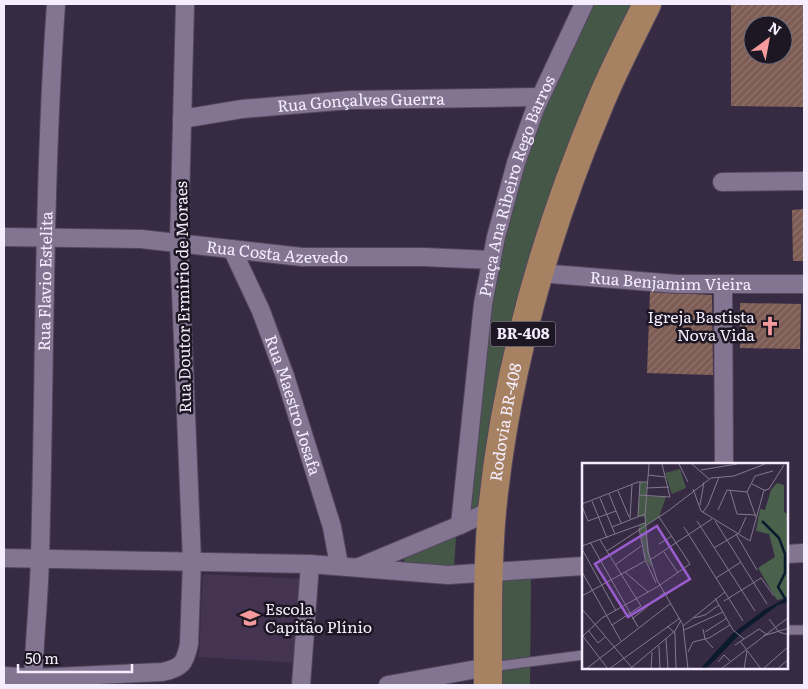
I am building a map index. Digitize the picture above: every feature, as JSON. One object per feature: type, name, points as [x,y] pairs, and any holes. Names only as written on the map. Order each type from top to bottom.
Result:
[{"type":"main road","name":"Rodovia BR-408","points":[[488,676],[489,572],[492,510],[515,365],[539,273],[566,189],[600,101],[647,4]]},
{"type":"street","name":"Rua Flavio Estelita","points":[[33,682],[40,558],[46,237],[51,73],[56,4]]},
{"type":"street","name":"Rua Doutor Ermirio de Moraes","points":[[33,682],[162,672],[173,670],[182,665],[187,655],[192,561],[179,243],[185,4]]},
{"type":"street","name":"Praça Ana Ribeiro Rego Barros","points":[[460,525],[483,304],[496,237],[516,163],[540,97],[584,4]]},
{"type":"street","name":"Rua Gonçalves Guerra","points":[[182,119],[242,109],[350,100],[540,97]]},
{"type":"street","points":[[722,182],[804,181]]},
{"type":"street","name":"Rua Costa Azevedo","points":[[4,237],[141,239],[302,257],[424,257],[491,260]]},
{"type":"street","name":"Rua Maestro Josafa","points":[[232,249],[261,311],[286,376],[332,527],[347,566]]},
{"type":"street","name":"Rua Benjamim Vieira","points":[[539,273],[677,284],[804,284]]},
{"type":"street","points":[[723,284],[724,463]]},
{"type":"street","points":[[347,566],[460,525],[492,510]]},
{"type":"street","points":[[788,554],[804,553]]},
{"type":"street","points":[[4,558],[310,564],[448,575],[582,566]]},
{"type":"street","points":[[301,685],[310,564]]},
{"type":"street","points":[[4,676],[33,682]]},
{"type":"street","points":[[388,685],[488,676]]},
{"type":"lane","points":[[788,630],[804,630]]},
{"type":"lane","points":[[488,676],[582,655]]},
{"type":"shaded area","name":"Escola Capitão Plínio","points":[[203,574],[301,579],[297,663],[199,657]]},
{"type":"green space","points":[[584,4],[647,4],[539,273],[492,510],[460,525],[472,397],[516,163]]},
{"type":"green space","points":[[456,537],[454,569],[405,567],[404,558],[445,539]]},
{"type":"green space","points":[[531,577],[530,685],[488,685],[488,580]]},
{"type":"building","points":[[731,4],[804,4],[804,107],[731,106]]},
{"type":"building","points":[[804,209],[804,261],[793,261],[792,210]]},
{"type":"building","points":[[650,292],[712,295],[713,375],[647,373]]},
{"type":"building","name":"Igreja Bastista Nova Vida","points":[[740,303],[801,304],[800,349],[740,348]]},
{"type":"place","name":"Igreja Bastista Nova Vida","points":[[770,326]]},
{"type":"place","name":"Escola Capitão Plínio","points":[[250,618]]}]
